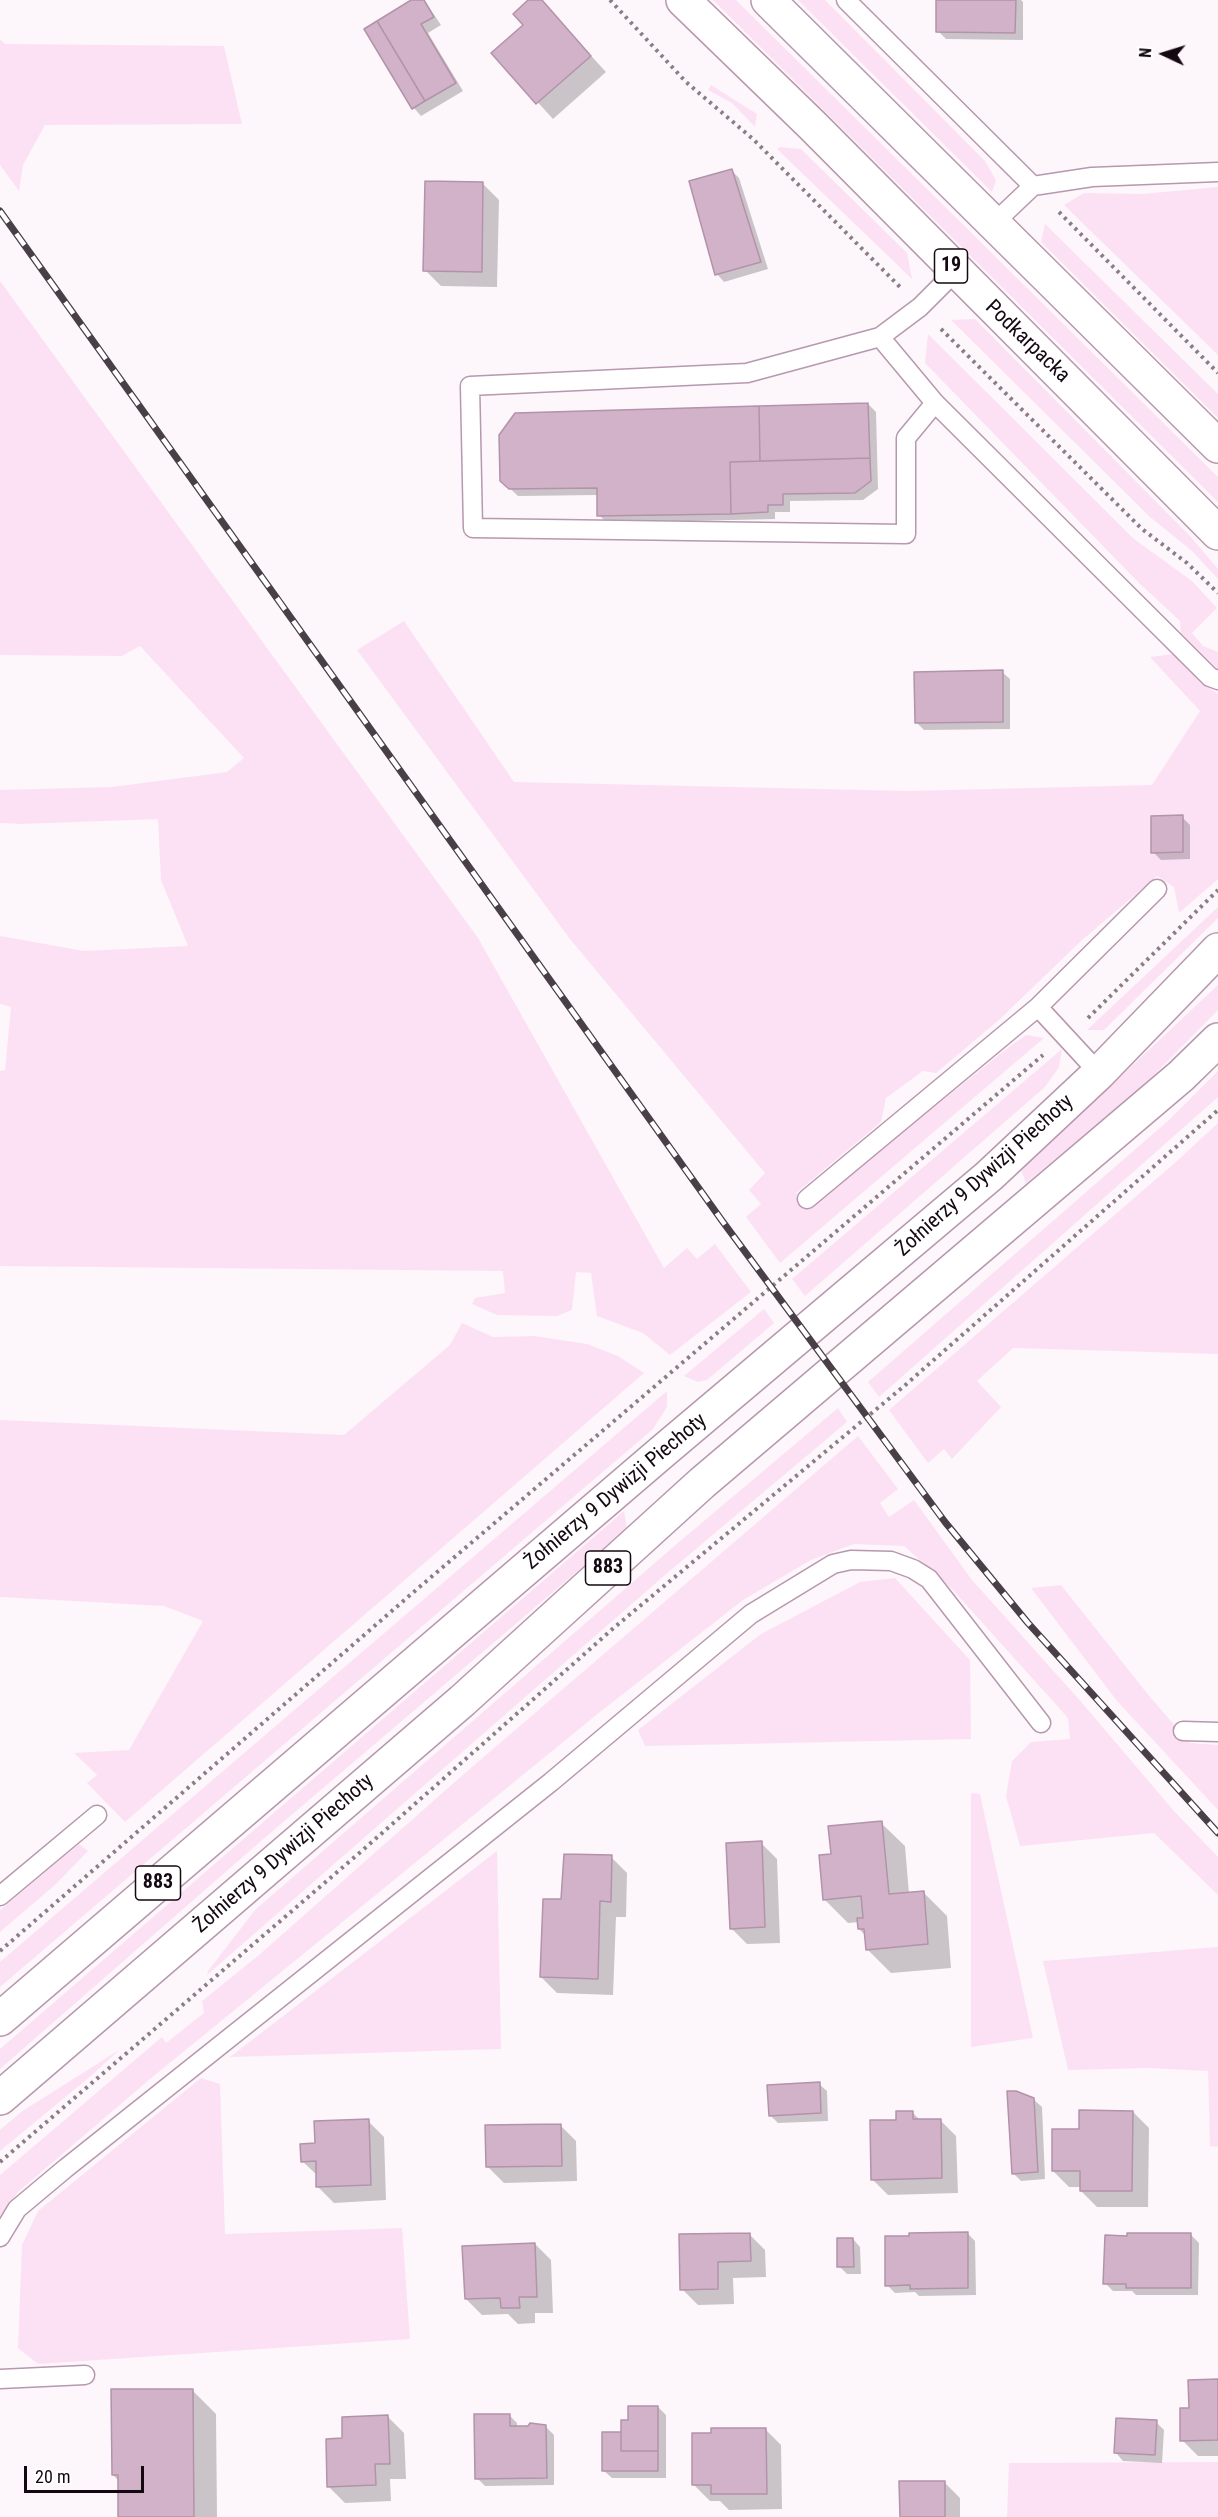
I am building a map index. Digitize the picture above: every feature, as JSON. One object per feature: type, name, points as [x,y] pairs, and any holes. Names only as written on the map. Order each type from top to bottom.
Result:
[{"type":"main road","name":"Podkarpacka","points":[[683,0],[812,125],[1218,533]]},
{"type":"main road","points":[[768,0],[1218,446]]},
{"type":"main road","name":"Żołnierzy 9 Dywizji Piechoty","points":[[0,2019],[669,1445],[990,1176],[1099,1073],[1218,950]]},
{"type":"main road","name":"Żołnierzy 9 Dywizji Piechoty","points":[[0,2098],[462,1701],[702,1483],[1181,1076],[1218,1040]]},
{"type":"lane","points":[[846,0],[1034,186]]},
{"type":"lane","points":[[993,224],[1034,186],[1092,177],[1218,172]]},
{"type":"lane","points":[[935,403],[906,438],[906,534],[473,528],[470,386],[747,373],[880,337],[920,307],[956,271]]},
{"type":"lane","points":[[880,337],[935,403],[1210,677],[1218,680]]},
{"type":"lane","points":[[807,1199],[1038,1008],[1158,889]]},
{"type":"lane","points":[[1038,1008],[1099,1073]]},
{"type":"lane","points":[[0,2237],[17,2209],[66,2168],[551,1782],[751,1614],[833,1564],[851,1560],[891,1561],[913,1569],[929,1579],[1041,1723]]},
{"type":"lane","points":[[1183,1731],[1218,1732]]},
{"type":"lane","points":[[0,1896],[97,1815]]},
{"type":"lane","points":[[0,2379],[86,2375]]},
{"type":"path","points":[[1034,186],[1218,373]]},
{"type":"path","points":[[0,1951],[416,1590],[1065,1035],[1096,1012],[1218,890]]},
{"type":"path","points":[[0,2162],[364,1849],[616,1626],[903,1387],[1218,1110]]},
{"type":"shaded area","points":[[713,0],[736,0],[1218,477],[1218,502]]},
{"type":"shaded area","points":[[798,0],[825,0],[985,161],[996,180],[992,192]]},
{"type":"shaded area","points":[[0,39],[5,44],[224,46],[242,124],[45,125],[23,165],[19,191],[0,165]]},
{"type":"shaded area","points":[[711,85],[757,114],[755,127],[732,103],[708,90]]},
{"type":"shaded area","points":[[780,147],[801,149],[907,253],[912,279],[777,149]]},
{"type":"shaded area","points":[[1218,187],[1218,355],[1064,205],[1084,193],[1143,194]]},
{"type":"shaded area","points":[[1045,224],[1218,394],[1218,418],[1041,242]]},
{"type":"shaded area","points":[[0,281],[478,938],[664,1268],[687,1248],[697,1259],[715,1244],[751,1292],[670,1355],[643,1333],[597,1316],[591,1273],[576,1272],[572,1310],[557,1316],[497,1315],[472,1304],[475,1298],[505,1293],[503,1271],[0,1266],[0,1071],[5,1070],[11,1007],[0,1004],[0,936],[84,951],[188,946],[161,880],[158,819],[0,823],[0,790],[112,787],[227,772],[244,758],[140,646],[122,656],[0,655]]},
{"type":"shaded area","points":[[975,319],[1190,536],[1218,569],[1218,579],[1192,551],[1150,517],[951,320]]},
{"type":"shaded area","points":[[928,334],[1134,539],[1192,581],[1217,608],[1192,633],[1203,646],[1218,652],[1218,669],[1181,633],[1180,621],[1139,583],[925,363]]},
{"type":"shaded area","points":[[404,621],[514,782],[908,791],[1152,785],[1200,711],[1150,657],[1173,654],[1201,683],[1218,694],[1218,879],[1179,913],[1174,887],[1157,876],[1081,941],[1000,1019],[936,1073],[923,1071],[886,1098],[881,1122],[796,1193],[809,1207],[1009,1047],[1026,1035],[1044,1038],[780,1263],[746,1217],[761,1204],[749,1190],[765,1173],[570,939],[357,650]]},
{"type":"shaded area","points":[[1218,907],[1218,918],[1104,1030],[1087,1030]]},
{"type":"shaded area","points":[[1218,985],[1218,1010],[1145,1084],[1026,1183],[1021,1170]]},
{"type":"shaded area","points":[[1062,1049],[1059,1067],[1045,1087],[805,1296],[792,1279]]},
{"type":"shaded area","points":[[1218,1071],[1218,1097],[879,1397],[868,1382],[1170,1119]]},
{"type":"shaded area","points":[[1218,1123],[1218,1354],[1013,1348],[977,1381],[1001,1407],[952,1459],[944,1449],[928,1463],[889,1410]]},
{"type":"shaded area","points":[[764,1309],[774,1323],[707,1380],[698,1382],[684,1376]]},
{"type":"shaded area","points":[[462,1323],[493,1337],[534,1336],[587,1344],[618,1356],[644,1373],[125,1822],[87,1783],[97,1775],[74,1753],[129,1750],[203,1621],[164,1606],[0,1597],[0,1420],[344,1435],[450,1345]]},
{"type":"shaded area","points":[[667,1391],[667,1407],[653,1429],[0,1987],[0,1962]]},
{"type":"shaded area","points":[[838,1408],[847,1422],[665,1575],[207,1975],[255,1910],[679,1542]]},
{"type":"shaded area","points":[[858,1436],[898,1489],[880,1503],[889,1517],[914,1500],[972,1580],[1076,1696],[1174,1811],[1218,1857],[1218,1895],[1154,1833],[1020,1846],[1006,1796],[1012,1761],[1031,1742],[1070,1739],[1068,1718],[952,1589],[904,1546],[854,1544],[811,1560],[743,1600],[600,1712],[150,2079],[18,2192],[0,2216],[0,2175],[162,2037],[166,2043],[204,2013],[202,2001],[259,1955],[465,1773]]},
{"type":"shaded area","points":[[624,1511],[627,1529],[261,1841],[0,2069],[0,2049]]},
{"type":"shaded area","points":[[895,1578],[970,1660],[971,1739],[645,1746],[638,1730],[761,1634],[860,1582]]},
{"type":"shaded area","points":[[1061,1585],[1150,1697],[1190,1743],[1218,1745],[1218,1810],[1117,1701],[1031,1588]]},
{"type":"shaded area","points":[[971,1793],[980,1794],[1033,2038],[971,2047]]},
{"type":"shaded area","points":[[79,1844],[88,1851],[56,1884],[0,1932],[0,1910]]},
{"type":"shaded area","points":[[497,1851],[501,2049],[230,2057]]},
{"type":"shaded area","points":[[1218,1947],[1218,2147],[1210,2146],[1208,2071],[1149,2068],[1068,2070],[1043,1961]]},
{"type":"shaded area","points":[[119,2050],[0,2151],[0,2130],[21,2112]]},
{"type":"shaded area","points":[[201,2078],[220,2084],[225,2234],[402,2228],[410,2339],[38,2364],[18,2348],[22,2245],[38,2211]]},
{"type":"shaded area","points":[[1218,2462],[1218,2517],[1007,2517],[1009,2463]]},
{"type":"building","points":[[411,0],[424,0],[434,17],[421,24],[456,83],[425,101],[377,21]]},
{"type":"building","points":[[528,0],[542,0],[591,56],[536,104],[491,53],[523,25],[513,14]]},
{"type":"building","points":[[936,0],[1016,0],[1015,33],[936,32]]},
{"type":"building","points":[[377,21],[425,101],[412,109],[364,29]]},
{"type":"building","points":[[732,169],[761,262],[715,275],[689,181]]},
{"type":"building","points":[[425,181],[483,182],[482,272],[423,271]]},
{"type":"building","points":[[868,403],[870,458],[760,461],[759,406]]},
{"type":"building","points":[[759,406],[760,461],[730,462],[731,514],[597,516],[597,488],[509,489],[500,481],[499,435],[515,413]]},
{"type":"building","points":[[870,458],[871,481],[855,493],[783,494],[783,505],[768,505],[768,512],[731,514],[730,462]]},
{"type":"building","points":[[1003,670],[1003,722],[915,723],[914,672]]},
{"type":"building","points":[[1183,815],[1183,852],[1151,853],[1151,816]]},
{"type":"building","points":[[882,1821],[889,1894],[924,1891],[928,1944],[866,1950],[864,1929],[858,1929],[857,1918],[863,1918],[861,1896],[823,1900],[819,1855],[831,1854],[828,1826]]},
{"type":"building","points":[[762,1841],[765,1927],[730,1929],[726,1843]]},
{"type":"building","points":[[564,1854],[612,1855],[611,1902],[600,1901],[598,1979],[540,1977],[543,1899],[561,1899]]},
{"type":"building","points":[[820,2082],[821,2113],[769,2116],[767,2085]]},
{"type":"building","points":[[1007,2091],[1016,2091],[1034,2098],[1038,2172],[1012,2174]]},
{"type":"building","points":[[1079,2110],[1133,2111],[1132,2191],[1080,2191],[1080,2171],[1052,2171],[1052,2129],[1079,2129]]},
{"type":"building","points":[[896,2111],[913,2111],[913,2119],[941,2119],[942,2178],[871,2180],[870,2120],[896,2120]]},
{"type":"building","points":[[369,2119],[371,2185],[316,2187],[316,2161],[301,2162],[300,2144],[315,2143],[314,2121]]},
{"type":"building","points":[[561,2124],[562,2166],[486,2167],[485,2125]]},
{"type":"building","points":[[968,2232],[968,2288],[910,2289],[910,2285],[885,2286],[885,2236],[909,2236],[909,2233]]},
{"type":"building","points":[[750,2233],[751,2261],[718,2262],[718,2289],[680,2290],[679,2234]]},
{"type":"building","points":[[1127,2233],[1191,2233],[1191,2288],[1126,2288],[1126,2284],[1103,2284],[1105,2235],[1127,2236]]},
{"type":"building","points":[[837,2238],[853,2238],[854,2267],[837,2267]]},
{"type":"building","points":[[535,2243],[537,2297],[519,2297],[520,2308],[501,2308],[500,2298],[465,2299],[462,2246]]},
{"type":"building","points":[[1218,2379],[1218,2440],[1180,2441],[1180,2408],[1189,2408],[1188,2380]]},
{"type":"building","points":[[111,2389],[193,2389],[194,2517],[118,2517],[118,2475],[112,2475]]},
{"type":"building","points":[[628,2406],[658,2406],[658,2451],[621,2451],[621,2420],[628,2420]]},
{"type":"building","points":[[474,2414],[510,2414],[510,2426],[528,2426],[530,2423],[546,2425],[547,2478],[475,2479]]},
{"type":"building","points":[[388,2415],[390,2464],[375,2464],[376,2485],[327,2487],[326,2439],[342,2438],[342,2417]]},
{"type":"building","points":[[1116,2418],[1157,2420],[1155,2455],[1114,2453]]},
{"type":"building","points":[[711,2428],[766,2428],[767,2494],[711,2494],[711,2485],[692,2485],[692,2433],[711,2433]]},
{"type":"building","points":[[602,2432],[621,2432],[621,2451],[658,2451],[658,2471],[602,2471]]},
{"type":"building","points":[[899,2481],[945,2481],[945,2517],[900,2517]]},
{"type":"railway","points":[[0,211],[723,1222],[945,1522],[1028,1623],[1218,1833]]}]
